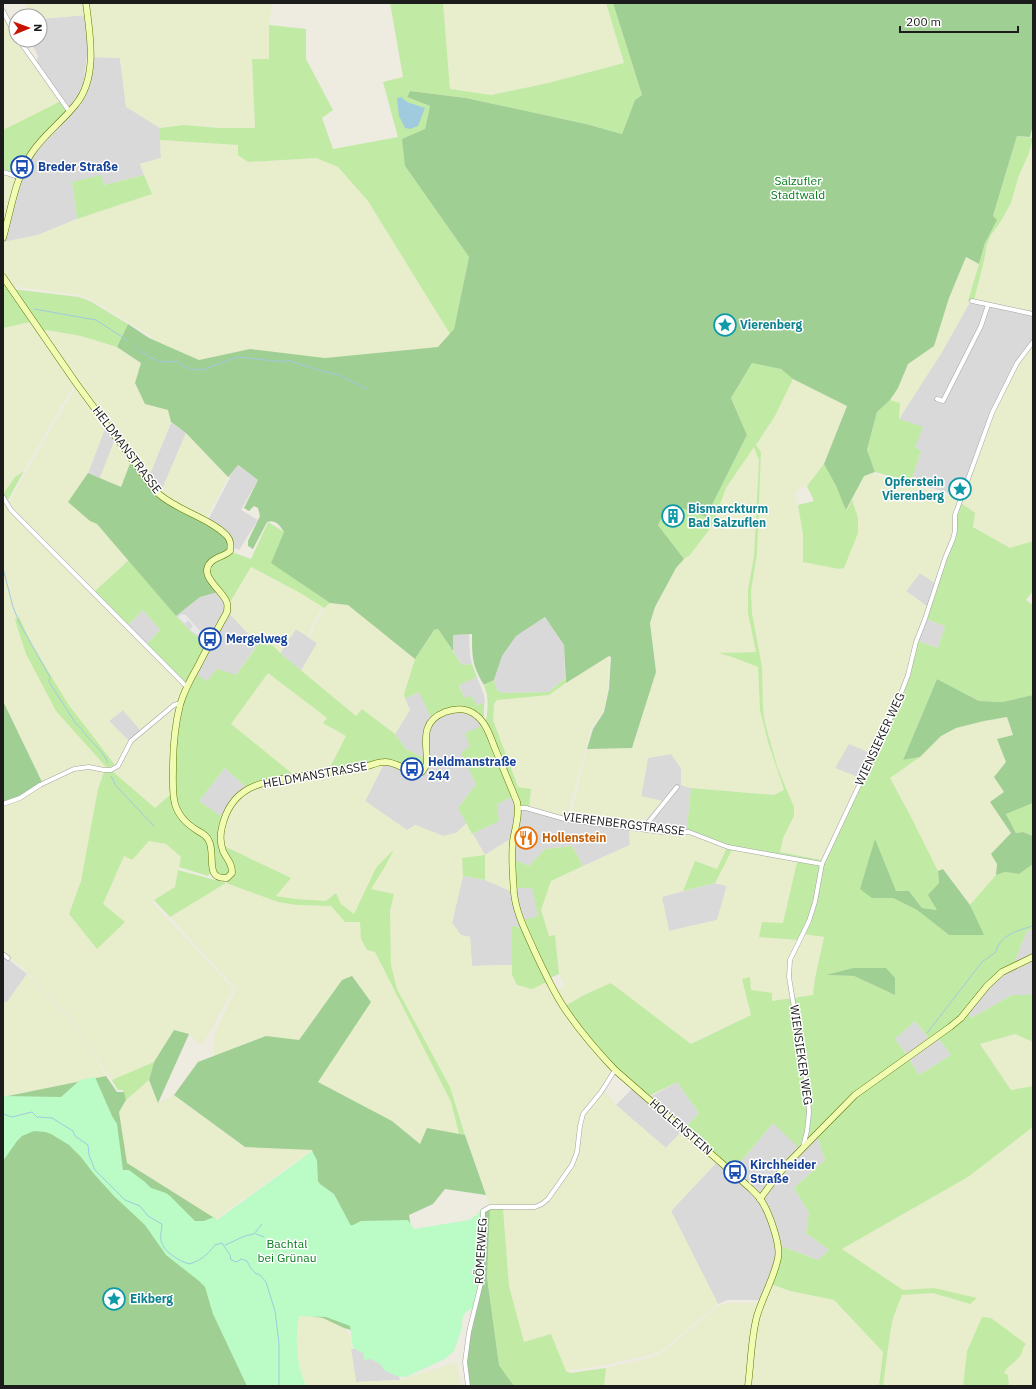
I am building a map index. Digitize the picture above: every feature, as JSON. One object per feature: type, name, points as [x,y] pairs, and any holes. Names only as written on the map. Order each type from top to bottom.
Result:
[{"type":"main road","points":[[3,238],[19,177],[31,154],[43,138],[70,111],[82,96],[86,87],[90,44],[86,3]]},
{"type":"main road","name":"HELDMANSTRASSE","points":[[3,278],[76,383],[159,495],[216,528],[231,541],[230,551],[212,562],[207,571],[209,580],[225,598],[228,605],[227,612],[180,703],[174,740],[173,783],[175,804],[182,819],[205,835],[210,841],[213,871],[215,876],[220,879],[227,878],[232,873],[232,865],[224,851],[220,837],[223,822],[231,806],[244,792],[255,785],[271,781],[364,767],[384,762],[394,763],[412,772],[422,772],[427,764],[425,738],[427,727]]},
{"type":"main road","name":"HOLLENSTEIN","points":[[427,727],[444,712],[455,709],[469,711],[477,715],[485,726],[517,802],[518,808],[513,843],[513,856],[514,893],[520,915],[545,973],[563,1006],[599,1053],[615,1070],[744,1183],[760,1199]]},
{"type":"main road","points":[[748,1386],[757,1318],[761,1302],[771,1281],[779,1257],[775,1233],[760,1199],[776,1177],[803,1147],[855,1095],[950,1028],[961,1018],[987,986],[1002,972],[1033,957]]},
{"type":"street","points":[[3,11],[8,21]]},
{"type":"street","points":[[25,48],[70,111]]},
{"type":"street","points":[[3,172],[19,177]]},
{"type":"street","points":[[972,301],[1033,314]]},
{"type":"street","points":[[937,399],[943,401],[981,326],[988,305]]},
{"type":"street","name":"WIENSIEKER WEG","points":[[803,1147],[809,1113],[808,1093],[789,970],[790,960],[809,922],[815,902],[822,864],[895,709],[908,675],[916,642],[953,539],[955,531],[955,515],[992,413],[1017,363],[1033,342]]},
{"type":"street","points":[[3,497],[17,515],[187,688]]},
{"type":"street","points":[[3,804],[20,798],[40,785],[74,769],[89,767],[111,770],[118,766],[131,741],[174,705],[180,703]]},
{"type":"street","points":[[643,829],[677,787]]},
{"type":"street","name":"VIERENBERGSTRASSE","points":[[518,808],[526,808],[568,820],[662,832],[689,832],[728,847],[822,864]]},
{"type":"street","points":[[3,954],[8,958]]},
{"type":"street","name":"RÖMERWEG","points":[[468,1386],[466,1362],[468,1340],[482,1279],[483,1211],[490,1207],[535,1206],[542,1204],[548,1199],[572,1166],[577,1152],[583,1114],[601,1092],[615,1070]]},
{"type":"shaded area","points":[[86,15],[89,53],[87,53],[84,79],[79,93],[69,107],[36,64],[38,56],[34,48],[48,48],[48,18]]},
{"type":"shaded area","points":[[94,57],[120,58],[126,106],[160,128],[161,158],[140,164],[144,175],[104,185],[72,182],[77,219],[38,235],[4,242],[21,178],[31,156],[44,139],[72,112],[91,77]]},
{"type":"shaded area","points":[[970,302],[1033,315],[1033,339],[1016,362],[990,414],[960,496],[911,482],[921,451],[915,447],[899,419],[942,352]]},
{"type":"shaded area","points":[[171,423],[186,433],[160,494],[148,479]]},
{"type":"shaded area","points":[[106,426],[115,439],[100,478],[88,473]]},
{"type":"shaded area","points":[[237,465],[258,480],[241,510],[258,520],[239,550],[232,547],[207,522],[230,478],[228,477]]},
{"type":"shaded area","points":[[920,573],[936,584],[928,607],[906,591]]},
{"type":"shaded area","points":[[218,592],[224,598],[226,612],[208,643],[191,632],[176,616],[200,597]]},
{"type":"shaded area","points":[[143,610],[160,630],[146,645],[128,625]]},
{"type":"shaded area","points":[[228,612],[258,644],[236,675],[207,682],[196,674]]},
{"type":"shaded area","points":[[181,614],[186,615],[199,630],[210,636],[207,642],[190,630],[193,626],[188,620],[185,624],[178,617]]},
{"type":"shaded area","points":[[545,617],[564,645],[565,678],[549,692],[502,693],[497,690],[494,680],[502,656],[516,636]]},
{"type":"shaded area","points":[[926,619],[945,626],[938,648],[918,641]]},
{"type":"shaded area","points":[[296,629],[317,643],[301,671],[280,653]]},
{"type":"shaded area","points":[[469,634],[472,664],[462,665],[453,651],[453,635]]},
{"type":"shaded area","points":[[477,677],[484,695],[485,703],[477,705],[464,698],[459,684]]},
{"type":"shaded area","points":[[419,692],[446,713],[463,711],[477,717],[482,726],[470,746],[462,753],[476,784],[458,808],[467,823],[456,833],[443,836],[415,825],[408,831],[365,801],[384,764],[419,775],[426,771],[429,763],[426,759],[406,749],[395,734],[410,710],[405,699]]},
{"type":"shaded area","points":[[123,710],[141,731],[129,741],[109,721]]},
{"type":"shaded area","points":[[849,743],[873,754],[860,778],[835,768]]},
{"type":"shaded area","points":[[671,754],[681,768],[681,785],[691,788],[687,830],[661,830],[640,827],[662,801],[641,797],[648,758]]},
{"type":"shaded area","points":[[225,768],[246,787],[235,797],[221,816],[199,801]]},
{"type":"shaded area","points":[[514,796],[517,813],[512,838],[485,855],[472,834],[498,821],[497,804]]},
{"type":"shaded area","points":[[525,809],[568,821],[629,828],[630,845],[583,866],[572,846],[545,849],[529,866],[515,860],[515,843],[520,811]]},
{"type":"shaded area","points":[[463,876],[485,880],[513,892],[516,888],[532,888],[538,916],[523,928],[512,927],[512,965],[472,966],[470,937],[461,935],[452,923]]},
{"type":"shaded area","points":[[715,883],[727,886],[717,920],[669,931],[661,897]]},
{"type":"shaded area","points":[[1033,929],[1033,955],[1014,963],[1027,931]]},
{"type":"shaded area","points":[[3,955],[27,974],[7,1002],[3,1002]]},
{"type":"shaded area","points":[[1033,959],[1033,995],[1012,995],[971,1018],[968,1013],[978,1000],[1003,974]]},
{"type":"shaded area","points":[[915,1021],[930,1040],[907,1055],[895,1039]]},
{"type":"shaded area","points":[[938,1038],[951,1055],[919,1075],[909,1059]]},
{"type":"shaded area","points":[[677,1082],[699,1113],[666,1148],[616,1105],[633,1088],[646,1099]]},
{"type":"shaded area","points":[[773,1123],[802,1150],[817,1136],[825,1160],[794,1188],[809,1213],[806,1233],[829,1250],[818,1260],[781,1246],[764,1199],[733,1171]]},
{"type":"shaded area","points":[[717,1162],[756,1197],[767,1218],[777,1246],[777,1257],[761,1300],[727,1300],[718,1304],[671,1211]]},
{"type":"shaded area","points":[[351,1349],[392,1349],[400,1380],[356,1382]]},
{"type":"green space","points":[[25,3],[85,3],[86,15],[48,18],[48,8],[27,8]]},
{"type":"green space","points":[[90,3],[272,3],[269,25],[269,59],[252,59],[255,128],[219,128],[184,125],[160,128],[126,107],[120,58],[94,57]]},
{"type":"green space","points":[[390,3],[443,3],[450,89],[491,95],[548,83],[624,63],[606,3],[613,3],[642,95],[635,100],[622,134],[586,124],[466,98],[410,91],[407,97],[430,106],[425,129],[405,166],[469,257],[454,329],[450,334],[368,201],[338,167],[316,158],[248,162],[238,155],[238,145],[160,140],[160,128],[184,125],[219,128],[255,128],[252,59],[269,59],[269,25],[306,29],[306,59],[333,110],[322,118],[333,149],[398,137],[383,82],[403,77]]},
{"type":"green space","points":[[443,3],[606,3],[624,63],[548,83],[491,95],[450,90]]},
{"type":"green space","name":"Salzufler Stadtwald","points":[[613,3],[1033,3],[1033,125],[1030,137],[1017,136],[993,216],[997,220],[985,243],[979,264],[966,257],[949,298],[934,346],[908,364],[898,388],[890,400],[877,412],[867,450],[875,472],[864,476],[846,510],[836,486],[824,464],[847,406],[793,379],[781,369],[752,363],[731,398],[747,435],[706,517],[676,506],[666,510],[658,525],[684,559],[676,568],[655,607],[650,623],[656,672],[632,748],[587,749],[593,729],[604,712],[609,689],[611,657],[609,656],[566,683],[564,645],[545,617],[516,636],[502,656],[494,680],[484,685],[475,666],[472,649],[472,634],[453,635],[453,651],[438,629],[434,630],[415,659],[348,605],[330,603],[271,563],[284,532],[275,522],[267,522],[253,549],[248,546],[248,541],[260,516],[258,508],[254,506],[249,511],[244,508],[258,480],[238,465],[228,477],[186,433],[171,422],[168,410],[145,404],[135,383],[141,363],[117,347],[128,324],[149,338],[199,360],[250,349],[325,358],[438,347],[454,329],[469,257],[405,166],[402,139],[425,129],[430,106],[407,97],[410,91],[466,98],[586,124],[622,134],[635,100],[642,95]]},
{"type":"green space","points":[[3,14],[8,23],[8,48],[24,48],[61,101],[3,130]]},
{"type":"green space","points":[[61,101],[66,109],[66,112],[20,170],[14,174],[3,170],[3,130]]},
{"type":"green space","points":[[1017,136],[1033,138],[1029,153],[1018,178],[1011,203],[987,244],[974,300],[988,304],[1033,311],[1033,315],[990,307],[968,301]]},
{"type":"green space","points":[[1033,137],[1033,311],[988,304],[973,300],[984,261],[987,244],[1011,203],[1018,178],[1029,153]]},
{"type":"green space","points":[[160,140],[238,145],[248,162],[316,158],[338,167],[368,201],[450,334],[438,347],[325,358],[250,349],[199,360],[155,341],[151,336],[91,299],[80,295],[11,286],[3,271],[4,242],[38,235],[77,219],[152,194],[140,164],[161,158]]},
{"type":"green space","points":[[3,174],[15,178],[16,182],[3,234]]},
{"type":"green space","points":[[101,175],[104,185],[144,175],[152,194],[77,219],[72,182]]},
{"type":"green space","points":[[966,257],[979,264],[968,301],[970,302],[942,352],[899,419],[900,403],[890,400],[898,388],[908,364],[934,346],[949,298]]},
{"type":"green space","points":[[3,280],[5,284],[30,322],[3,328]]},
{"type":"green space","points":[[12,289],[79,297],[90,301],[128,324],[117,347],[81,336],[47,330],[43,332]]},
{"type":"green space","points":[[30,322],[74,384],[24,471],[15,477],[3,494],[3,328]]},
{"type":"green space","points":[[47,330],[81,336],[117,347],[141,363],[135,383],[145,404],[168,410],[171,422],[148,479],[43,332]]},
{"type":"green space","points":[[1033,345],[1033,541],[1010,548],[973,526],[961,503],[993,414],[1019,363]]},
{"type":"green space","points":[[752,363],[780,369],[785,371],[793,379],[775,416],[756,445],[761,452],[757,554],[751,591],[752,613],[762,667],[763,709],[765,723],[778,769],[794,807],[794,816],[783,838],[780,852],[821,860],[808,919],[798,940],[759,937],[762,922],[783,923],[797,862],[732,850],[715,883],[683,891],[695,861],[717,869],[727,848],[687,830],[691,788],[774,795],[784,790],[768,742],[760,710],[758,667],[719,653],[756,652],[748,613],[748,590],[754,556],[759,460],[754,447],[726,488],[712,526],[690,555],[684,559],[658,525],[666,510],[676,506],[706,517],[747,435],[731,398]]},
{"type":"green space","points":[[793,379],[847,406],[824,464],[807,486],[795,491],[803,535],[803,562],[839,569],[844,568],[858,518],[852,500],[864,476],[871,473],[959,499],[952,538],[936,584],[920,573],[906,591],[928,607],[907,674],[894,708],[873,754],[849,744],[835,768],[860,778],[821,860],[780,852],[783,838],[794,807],[778,769],[765,723],[752,613],[751,591],[757,554],[761,453],[756,445],[775,416]]},
{"type":"green space","points":[[76,386],[106,426],[88,473],[69,502],[90,521],[97,524],[129,560],[95,591],[12,509],[9,502]]},
{"type":"green space","points":[[890,400],[900,403],[899,419],[923,427],[915,447],[921,451],[911,482],[875,472],[867,451],[877,412]]},
{"type":"green space","points":[[186,433],[228,477],[205,521],[160,494]]},
{"type":"green space","points":[[115,439],[131,461],[121,487],[100,478]]},
{"type":"green space","points":[[754,446],[759,460],[754,556],[748,590],[748,613],[756,652],[721,653],[758,667],[760,710],[768,742],[784,790],[774,795],[691,788],[681,785],[681,768],[671,754],[648,758],[641,796],[662,801],[640,827],[570,819],[587,749],[633,748],[656,672],[650,623],[655,607],[676,568],[690,555],[712,526],[726,488]]},
{"type":"green space","points":[[131,461],[159,496],[215,529],[230,542],[228,551],[207,565],[218,592],[200,597],[176,616],[97,524],[90,521],[68,502],[88,473],[121,487]]},
{"type":"green space","points":[[824,464],[847,510],[852,500],[858,518],[858,533],[844,568],[839,569],[803,562],[803,535],[798,505],[814,501],[807,486]]},
{"type":"green space","points":[[24,471],[8,500],[3,494],[15,477]]},
{"type":"green space","points":[[3,499],[105,607],[185,688],[180,701],[174,703],[141,731],[123,710],[109,721],[129,741],[117,765],[107,769],[80,766],[72,768],[42,782],[3,699]]},
{"type":"green space","points":[[961,503],[975,513],[973,527],[1010,548],[1033,541],[1033,591],[1026,600],[1033,605],[1033,695],[1002,702],[979,701],[937,679],[903,760],[920,757],[890,778],[938,871],[939,883],[937,910],[922,908],[909,891],[872,898],[893,898],[917,910],[949,935],[983,935],[970,905],[996,875],[1005,872],[1019,874],[1033,864],[1033,929],[1027,931],[1014,963],[967,1009],[930,1040],[915,1021],[895,1039],[907,1055],[855,1093],[798,1147],[773,1123],[733,1171],[686,1127],[699,1113],[677,1082],[649,1096],[617,1069],[586,1035],[565,1006],[586,994],[611,983],[691,1044],[751,1015],[742,979],[750,977],[751,990],[772,993],[772,1001],[813,995],[815,978],[824,937],[804,934],[809,923],[823,864],[896,709],[918,641],[938,648],[945,626],[926,619],[957,530],[957,515]],"holes":[[[853,968],[895,995],[854,976],[827,975]]]},
{"type":"green space","points":[[268,522],[284,532],[272,563],[330,603],[324,608],[302,594],[251,567],[229,604],[213,585],[209,574],[209,568],[212,563],[232,552],[251,559]]},
{"type":"green space","points":[[129,560],[191,632],[208,643],[186,684],[146,645],[160,630],[143,610],[128,625],[95,591]]},
{"type":"green space","points":[[251,567],[302,594],[322,607],[307,636],[296,629],[280,653],[264,636],[258,644],[228,612],[229,604]]},
{"type":"green space","points":[[330,603],[348,605],[415,659],[404,694],[410,710],[395,734],[362,709],[356,716],[301,671],[317,643],[309,638],[324,608]]},
{"type":"green space","points":[[19,617],[31,643],[68,704],[115,765],[107,768],[56,711],[26,654],[15,620]]},
{"type":"green space","points":[[438,629],[462,665],[472,664],[477,677],[459,685],[464,698],[471,696],[477,705],[484,703],[484,716],[482,717],[463,707],[431,718],[419,692],[405,699],[404,694],[415,659],[434,630]]},
{"type":"green space","points":[[264,636],[280,653],[356,716],[362,709],[395,734],[406,749],[426,759],[423,769],[418,771],[394,762],[328,771],[346,736],[323,723],[327,718],[268,673],[231,724],[294,775],[246,787],[225,768],[199,801],[221,816],[219,838],[229,863],[229,872],[226,876],[220,877],[214,870],[213,847],[183,818],[176,803],[174,783],[178,722],[186,693],[196,674],[207,681],[217,669],[236,675]]},
{"type":"green space","points":[[609,656],[608,689],[603,712],[591,729],[567,818],[529,808],[518,787],[493,720],[494,704],[497,700],[549,695]]},
{"type":"green space","points":[[268,673],[327,718],[324,723],[346,736],[328,771],[294,775],[230,724]]},
{"type":"green space","points":[[565,678],[566,683],[549,695],[497,700],[494,704],[493,720],[518,787],[531,789],[529,808],[520,805],[486,720],[488,703],[484,686],[494,680],[497,690],[502,693],[549,692]]},
{"type":"green space","points":[[937,679],[979,701],[1002,702],[1033,695],[1033,803],[1006,814],[1016,833],[1023,832],[1033,836],[1033,864],[1019,874],[1005,872],[996,875],[997,864],[991,854],[1011,833],[990,802],[1004,792],[994,777],[1006,762],[997,739],[1013,735],[1007,717],[956,728],[941,736],[920,757],[903,760]]},
{"type":"green space","points":[[3,701],[42,782],[18,797],[3,802]]},
{"type":"green space","points":[[174,706],[178,707],[171,794],[155,808],[112,771],[118,767],[132,742]]},
{"type":"green space","points":[[1007,717],[1013,735],[1006,762],[1004,792],[990,802],[1011,833],[992,854],[997,864],[996,875],[970,905],[944,869],[938,871],[890,778],[920,757],[941,736],[956,728]]},
{"type":"green space","points":[[482,726],[514,796],[497,804],[499,821],[472,834],[458,808],[476,784],[461,753],[470,746],[465,733]]},
{"type":"green space","points":[[384,764],[365,801],[407,830],[415,825],[443,836],[456,833],[467,823],[485,855],[512,838],[513,892],[485,880],[485,856],[462,858],[463,876],[452,923],[461,935],[470,937],[472,966],[512,965],[512,975],[547,982],[612,1071],[599,1092],[582,1114],[576,1152],[571,1165],[547,1198],[541,1203],[529,1206],[489,1206],[450,1087],[397,989],[391,965],[390,911],[394,894],[371,889],[386,865],[393,850],[376,868],[355,915],[341,904],[276,896],[291,878],[224,846],[223,837],[227,817],[233,807],[244,794],[261,785]]},
{"type":"green space","points":[[88,768],[104,772],[98,789],[81,881],[69,914],[103,904],[124,856],[132,860],[149,841],[166,844],[181,857],[175,887],[152,902],[233,989],[202,1046],[189,1034],[174,1030],[154,1062],[112,1080],[68,1016],[22,967],[3,953],[3,805],[73,770]]},
{"type":"green space","points":[[112,771],[155,808],[171,794],[173,806],[204,836],[208,842],[211,872],[208,876],[179,867],[181,857],[166,844],[149,841],[132,860],[124,856],[103,904],[125,922],[97,949],[69,914],[81,881],[98,789],[104,772]]},
{"type":"green space","points":[[1033,803],[1033,836],[1023,832],[1016,833],[1006,814]]},
{"type":"green space","points":[[629,828],[688,833],[727,848],[717,869],[695,861],[683,891],[662,897],[669,931],[717,920],[727,886],[715,883],[732,850],[797,862],[783,923],[804,934],[824,936],[813,995],[772,1001],[751,990],[742,979],[751,1015],[691,1044],[611,983],[586,994],[565,1006],[557,990],[565,986],[559,974],[555,936],[549,936],[541,910],[551,881],[630,845]]},
{"type":"green space","points":[[875,839],[896,891],[909,891],[922,908],[937,910],[928,895],[939,883],[938,871],[943,869],[970,905],[984,935],[949,935],[917,910],[893,898],[872,898],[860,889]]},
{"type":"green space","points":[[224,846],[291,878],[276,896],[326,901],[336,893],[341,904],[354,914],[376,868],[394,849],[371,889],[394,894],[390,911],[391,965],[397,989],[450,1087],[465,1135],[459,1134],[451,1102],[375,952],[367,950],[361,939],[360,922],[345,922],[331,906],[296,905],[278,902],[226,883],[233,875],[234,866]]},
{"type":"green space","points":[[572,846],[583,866],[551,881],[541,910],[549,936],[555,935],[559,974],[550,978],[523,920],[538,916],[532,888],[516,888],[515,860],[529,866],[545,849]]},
{"type":"green space","points":[[485,855],[485,880],[463,876],[462,858]]},
{"type":"green space","points":[[178,870],[226,883],[170,917],[154,900],[175,887]]},
{"type":"green space","points":[[226,883],[278,902],[296,905],[331,906],[345,922],[360,921],[367,950],[375,952],[451,1102],[459,1134],[428,1128],[420,1144],[392,1121],[317,1082],[371,1002],[342,981],[299,1040],[266,1036],[213,1056],[215,1033],[236,989],[170,917]]},
{"type":"green space","points":[[512,926],[523,928],[547,982],[532,989],[517,985],[512,975]]},
{"type":"green space","points":[[853,968],[886,968],[895,978],[895,995],[854,976],[826,975]]},
{"type":"green space","points":[[27,974],[67,1017],[90,1049],[106,1076],[3,1097],[3,1002],[7,1002]]},
{"type":"green space","points":[[352,976],[371,1002],[318,1082],[392,1121],[420,1144],[427,1128],[465,1135],[486,1195],[445,1189],[433,1204],[409,1215],[412,1235],[343,1224],[376,1337],[344,1328],[323,1318],[285,1313],[296,1386],[3,1386],[3,1097],[106,1076],[117,1092],[124,1092],[126,1100],[119,1112],[127,1163],[216,1219],[195,1254],[316,1165],[312,1150],[245,1147],[174,1095],[198,1062],[266,1036],[299,1040],[342,980]]},
{"type":"green space","points":[[1012,995],[1033,995],[1033,1042],[1015,1034],[980,1044],[1011,1090],[1033,1086],[1033,1127],[968,1177],[842,1249],[903,1290],[934,1288],[977,1298],[970,1304],[933,1293],[902,1295],[893,1318],[883,1386],[879,1386],[883,1352],[834,1300],[790,1291],[771,1284],[781,1257],[781,1246],[818,1260],[829,1250],[806,1233],[809,1213],[794,1188],[825,1160],[817,1136],[857,1097],[909,1059],[919,1075],[951,1055],[938,1038],[968,1013],[971,1018]]},
{"type":"green space","points":[[174,1030],[189,1034],[158,1103],[149,1080],[154,1062]]},
{"type":"green space","points":[[1015,1034],[1033,1042],[1033,1086],[1011,1090],[980,1043]]},
{"type":"green space","points":[[154,1062],[149,1080],[126,1100],[123,1090],[118,1090],[112,1080]]},
{"type":"green space","name":"Bachtal bei Grünau","points":[[95,1077],[117,1124],[123,1170],[129,1170],[151,1188],[166,1193],[195,1221],[204,1221],[214,1217],[217,1220],[312,1151],[317,1160],[318,1181],[334,1194],[351,1226],[361,1221],[408,1220],[414,1229],[469,1220],[477,1215],[482,1208],[482,1279],[473,1308],[466,1312],[463,1316],[461,1331],[454,1351],[445,1359],[406,1377],[396,1376],[384,1370],[380,1364],[371,1359],[364,1360],[363,1353],[353,1348],[350,1326],[326,1317],[299,1316],[297,1351],[300,1369],[306,1386],[247,1386],[213,1314],[205,1287],[166,1255],[145,1225],[114,1196],[69,1145],[51,1134],[34,1131],[22,1136],[3,1161],[3,1096],[61,1097],[80,1080]]},
{"type":"green space","points":[[149,1080],[158,1103],[174,1095],[245,1147],[312,1150],[216,1219],[127,1163],[119,1112],[126,1100]]},
{"type":"green space","points":[[604,1090],[616,1105],[666,1148],[681,1132],[716,1163],[671,1211],[718,1304],[661,1351],[605,1365],[566,1371],[551,1334],[524,1342],[509,1286],[503,1208],[543,1205],[573,1166],[584,1115]]},
{"type":"green space","points":[[1033,1127],[1033,1386],[1009,1386],[1008,1375],[1003,1373],[1007,1367],[1020,1356],[1022,1348],[1026,1344],[967,1351],[963,1386],[883,1386],[893,1318],[902,1295],[933,1293],[969,1304],[934,1288],[903,1290],[842,1249],[968,1177]]},
{"type":"green space","points":[[490,1208],[503,1208],[509,1286],[524,1342],[551,1334],[566,1371],[570,1373],[606,1368],[604,1386],[514,1386],[499,1365],[487,1277]]},
{"type":"green space","points":[[490,1208],[487,1277],[499,1365],[514,1386],[469,1386],[467,1362],[471,1333],[484,1279],[485,1212]]},
{"type":"green space","points":[[771,1284],[790,1291],[834,1300],[883,1352],[879,1386],[750,1386],[758,1319]]},
{"type":"green space","points":[[727,1303],[759,1303],[746,1386],[604,1386],[606,1368],[649,1358],[662,1353],[717,1307]]},
{"type":"green space","points":[[298,1314],[323,1318],[344,1328],[352,1339],[351,1349],[356,1382],[400,1380],[457,1362],[461,1386],[303,1386],[297,1350]]},
{"type":"green space","points":[[982,1317],[991,1318],[1026,1344],[1020,1356],[1004,1373],[1008,1375],[1009,1386],[963,1386],[967,1351]]},
{"type":"water","points":[[401,97],[407,102],[425,108],[418,126],[410,129],[405,128],[399,116],[397,98]]},
{"type":"waterway","points":[[34,309],[96,320],[127,340]]},
{"type":"waterway","points":[[135,346],[149,357],[165,362],[177,361],[190,369],[202,370],[237,357],[286,362],[287,360],[339,375],[367,389]]},
{"type":"waterway","points":[[3,568],[13,607],[20,624],[50,677],[49,682],[76,724],[101,752],[108,763]]},
{"type":"waterway","points":[[111,776],[116,786],[154,826]]},
{"type":"waterway","points":[[927,1033],[982,962],[996,952],[1001,941],[1010,934],[1033,926]]},
{"type":"waterway","points":[[3,1114],[12,1117],[32,1112],[37,1117],[52,1118],[73,1131],[75,1136],[88,1145],[89,1155],[95,1170],[125,1200],[140,1206],[148,1216],[162,1224],[162,1244],[168,1252],[176,1258],[189,1264],[204,1257],[215,1245],[222,1243],[230,1255],[231,1260],[237,1262],[241,1259],[247,1261],[255,1273],[260,1275],[266,1282],[275,1311],[279,1343],[279,1386]]},
{"type":"waterway","points":[[225,1245],[245,1236],[254,1234],[262,1224]]},
{"type":"waterway","points":[[256,1234],[264,1237]]},
{"type":"place","name":"Breder Straße","points":[[22,167]]},
{"type":"place","name":"Vierenberg","points":[[725,325]]},
{"type":"place","name":"Opferstein Vierenberg","points":[[960,489]]},
{"type":"place","name":"Bismarckturm Bad Salzuflen","points":[[673,516]]},
{"type":"place","name":"Mergelweg","points":[[210,639]]},
{"type":"place","name":"Heldmanstraße 244","points":[[412,769]]},
{"type":"place","name":"Hollenstein","points":[[526,838]]},
{"type":"place","name":"Kirchheider Straße","points":[[735,1172]]},
{"type":"place","name":"Eikberg","points":[[114,1299]]}]
